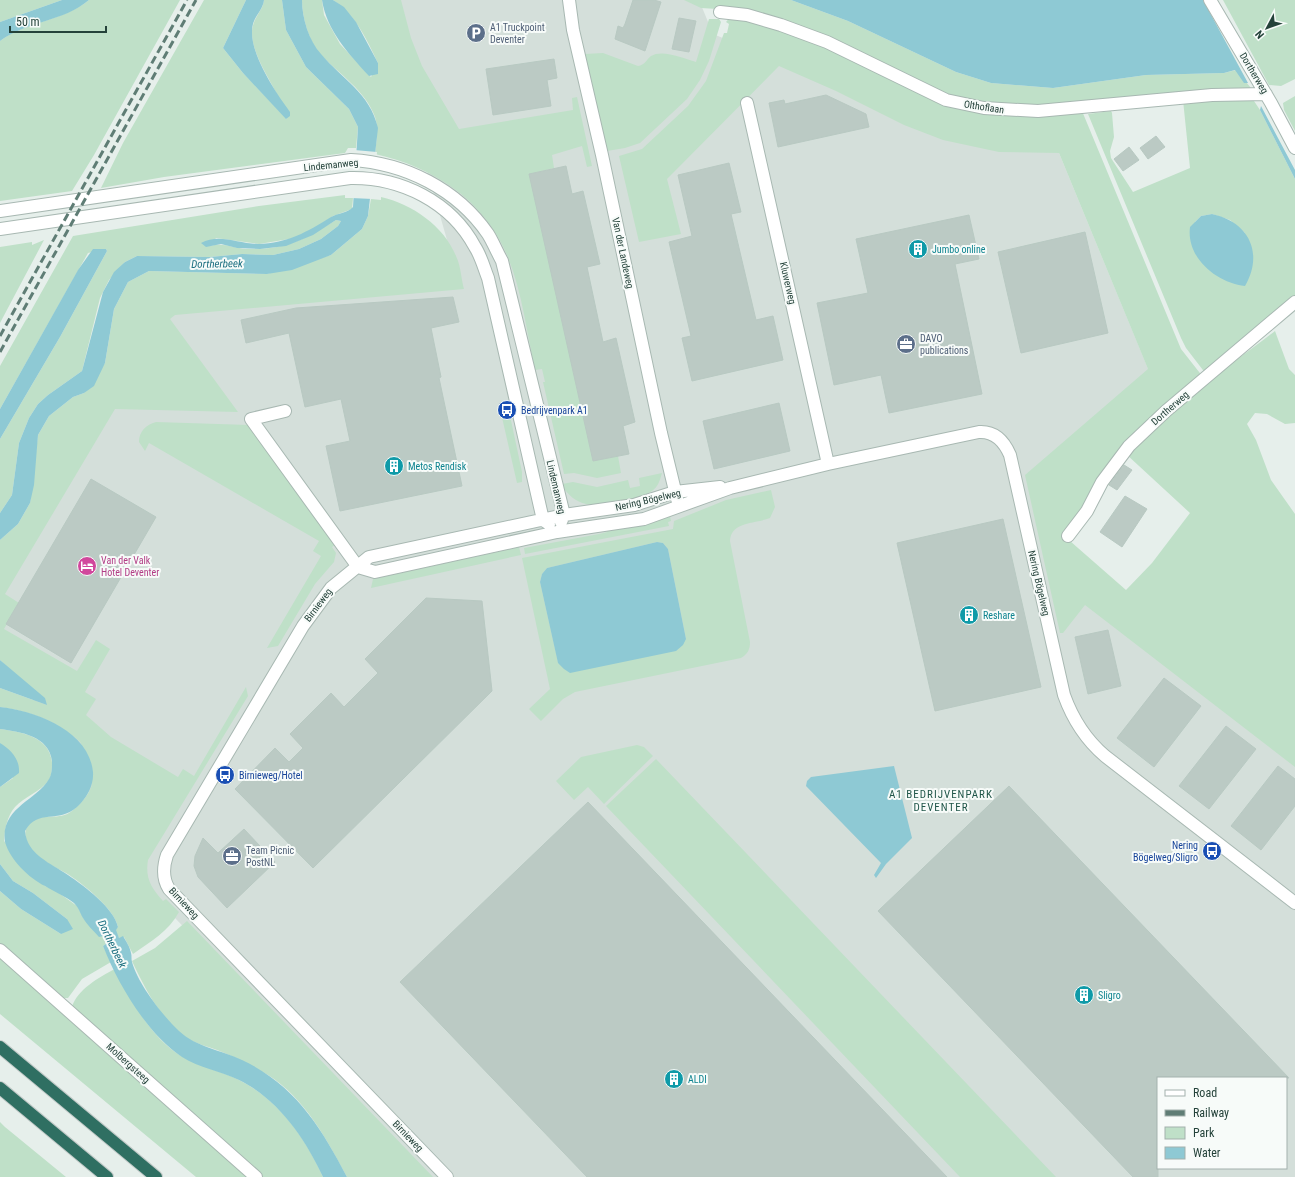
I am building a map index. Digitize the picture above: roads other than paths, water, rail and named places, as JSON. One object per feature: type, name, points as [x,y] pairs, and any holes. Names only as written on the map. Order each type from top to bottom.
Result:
[{"type":"highway","points":[[0,1047],[156,1177]]},
{"type":"highway","points":[[0,1088],[107,1177]]},
{"type":"street","name":"Van der Landeweg","points":[[569,0],[573,30],[602,155],[661,433],[679,507]]},
{"type":"street","name":"Dortherweg","points":[[1210,0],[1266,94],[1295,148]]},
{"type":"street","name":"Olthoflaan","points":[[720,12],[747,15],[782,25],[827,42],[946,100],[984,108],[1038,111],[1212,95],[1266,94]]},
{"type":"street","name":"Kluwerweg","points":[[747,103],[828,464]]},
{"type":"street","name":"Lindemanweg","points":[[0,211],[351,160],[379,162],[422,177],[452,196],[468,211],[488,234],[502,261],[564,515],[557,532],[544,520],[488,278],[476,247],[461,226],[427,197],[404,187],[378,179],[350,178],[0,229]]},
{"type":"street","name":"Dortherweg","points":[[1068,536],[1087,511],[1102,482],[1129,446],[1166,411],[1295,302]]},
{"type":"street","points":[[285,411],[251,419],[358,567],[375,572],[557,532]]},
{"type":"street","name":"Nering Bögelweg","points":[[557,532],[644,519],[730,488],[828,464],[979,432],[989,432],[1002,440],[1010,455],[1064,695],[1077,724],[1090,742],[1104,756],[1295,903]]},
{"type":"street","name":"Nering Bögelweg","points":[[544,520],[564,515],[634,505],[675,492],[730,488]]},
{"type":"street","name":"Birnieweg","points":[[447,1177],[170,889],[164,876],[164,866],[167,855],[303,626],[330,588],[369,557],[544,520]]},
{"type":"street","name":"Molbergsteeg","points":[[0,950],[256,1177]]},
{"type":"water","points":[[62,0],[89,0],[68,13],[22,29],[0,41],[0,22]]},
{"type":"water","points":[[246,0],[264,0],[262,8],[252,26],[253,41],[265,74],[290,112],[290,116],[286,119],[243,73],[223,48]]},
{"type":"water","name":"Dortherbeek","points":[[282,0],[302,0],[303,14],[313,43],[329,63],[362,96],[369,105],[374,116],[378,128],[368,216],[362,229],[331,255],[292,270],[267,274],[149,271],[128,282],[114,309],[105,363],[94,386],[84,393],[73,397],[49,416],[38,435],[34,485],[30,503],[18,524],[0,540],[0,513],[12,495],[19,443],[29,418],[38,404],[48,395],[82,371],[103,292],[114,272],[125,262],[137,256],[210,257],[242,254],[273,255],[299,249],[321,239],[338,226],[341,221],[336,220],[313,235],[286,246],[260,249],[237,248],[221,244],[206,247],[201,243],[208,240],[222,239],[258,244],[288,239],[305,232],[331,217],[348,211],[353,207],[358,127],[349,109],[306,67],[286,30]]},
{"type":"water","points":[[322,0],[333,0],[344,7],[356,22],[378,63],[378,74],[369,76],[346,50],[328,22]]},
{"type":"water","points":[[791,0],[1203,0],[1248,83],[1244,83],[1235,70],[1224,73],[1146,75],[1053,88],[991,83],[956,72],[848,21]]},
{"type":"water","points":[[1261,106],[1295,170],[1295,179],[1260,110]]},
{"type":"water","points":[[1212,214],[1225,218],[1235,224],[1244,232],[1250,241],[1253,251],[1253,262],[1251,274],[1245,286],[1234,284],[1214,274],[1198,258],[1193,249],[1190,238],[1190,227],[1201,216]]},
{"type":"water","points":[[93,249],[106,249],[107,251],[60,337],[0,439],[0,409],[78,270]]},
{"type":"water","points":[[657,542],[663,543],[668,549],[686,639],[683,645],[676,651],[570,673],[564,669],[558,663],[540,582],[542,574],[547,568]]},
{"type":"water","points":[[0,660],[45,698],[47,705],[0,688]]},
{"type":"water","name":"Dortherbeek","points":[[0,707],[14,709],[44,718],[71,734],[82,745],[89,757],[93,772],[89,791],[84,800],[77,807],[63,815],[42,818],[30,824],[25,831],[30,846],[41,858],[90,891],[111,912],[118,927],[116,930],[119,938],[123,936],[129,946],[135,971],[145,990],[173,1025],[193,1041],[242,1060],[261,1070],[292,1095],[305,1109],[327,1141],[347,1177],[323,1177],[308,1148],[289,1121],[266,1098],[253,1088],[232,1077],[189,1061],[169,1047],[146,1022],[125,992],[103,946],[106,944],[103,936],[99,937],[89,926],[74,903],[39,883],[16,862],[7,849],[5,842],[5,830],[8,821],[13,813],[43,787],[49,779],[52,761],[46,746],[40,741],[25,734],[0,729]]},
{"type":"water","points":[[0,743],[14,755],[18,763],[19,773],[0,787]]},
{"type":"water","points":[[894,766],[912,838],[886,864],[876,878],[874,875],[881,863],[806,786],[807,781],[811,777]]},
{"type":"water","points":[[0,864],[13,881],[33,893],[67,919],[73,929],[61,934],[21,909],[0,891]]},
{"type":"railway","points":[[0,336],[187,0]]},
{"type":"railway","points":[[0,352],[196,0]]},
{"type":"place","name":"A1 Truckpoint Deventer","points":[[476,33]]},
{"type":"place","name":"Jumbo online","points":[[918,249]]},
{"type":"place","name":"DAVO publications","points":[[906,344]]},
{"type":"place","name":"Bedrijvenpark A1","points":[[507,410]]},
{"type":"place","name":"Metos Rendisk","points":[[394,466]]},
{"type":"place","name":"Van der Valk Hotel Deventer","points":[[87,566]]},
{"type":"place","name":"Reshare","points":[[969,615]]},
{"type":"place","name":"Birnieweg/Hotel","points":[[225,775]]},
{"type":"place","name":"Nering Bögelweg/Sligro","points":[[1212,851]]},
{"type":"place","name":"Team Picnic PostNL","points":[[232,856]]},
{"type":"place","name":"Sligro","points":[[1084,995]]},
{"type":"place","name":"ALDI","points":[[674,1079]]},
{"type":"district","name":"A1 BEDRIJVENPARK DEVENTER","points":[[941,800]]}]
